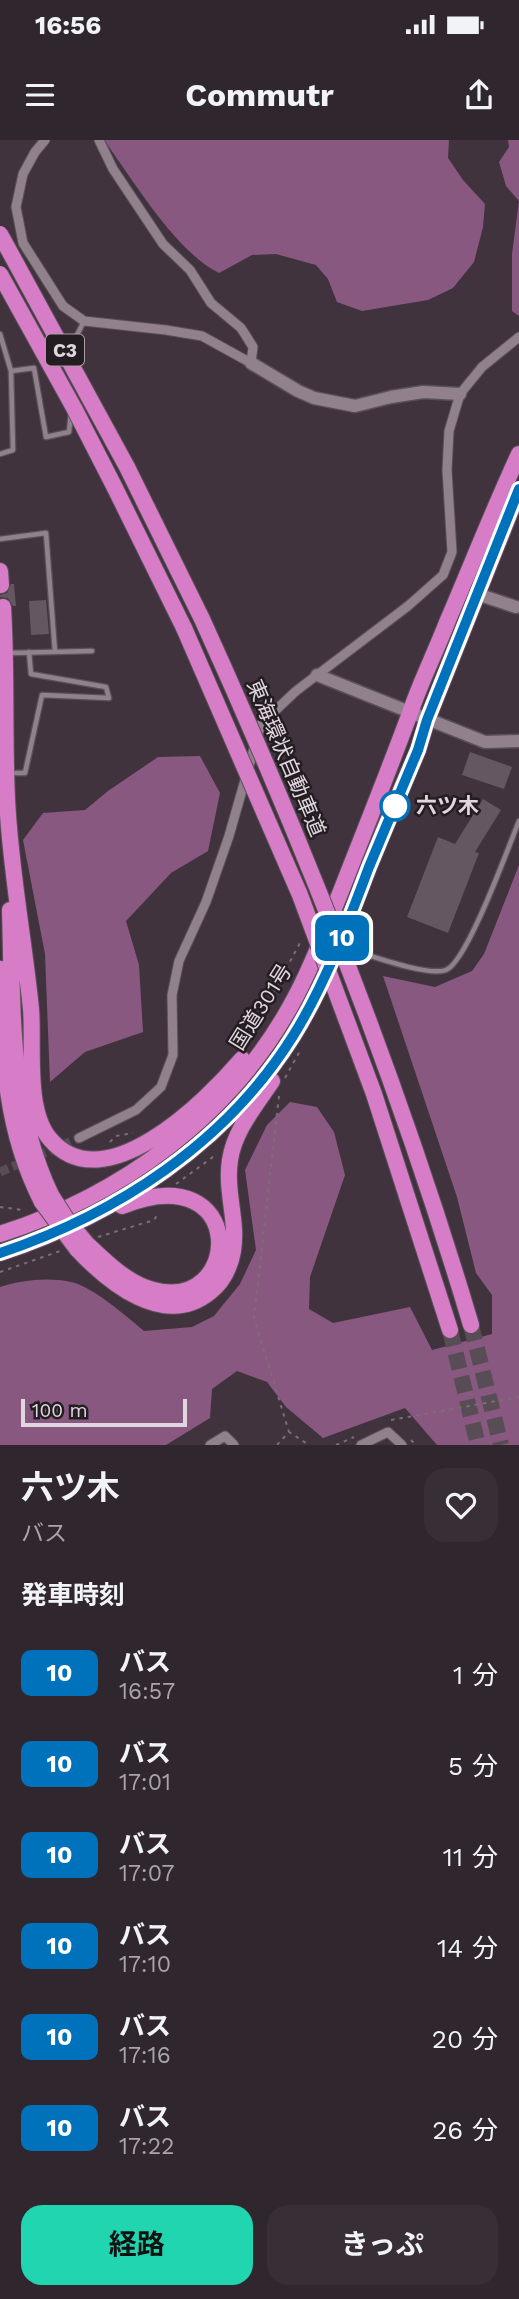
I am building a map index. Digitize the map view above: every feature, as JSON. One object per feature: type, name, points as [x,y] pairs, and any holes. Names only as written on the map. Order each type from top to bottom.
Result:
[{"type":"highway","name":"東海環状自動車道","points":[[0,234],[127,467],[202,619],[318,886],[393,1084],[471,1325]]},
{"type":"highway","name":"東海環状自動車道","points":[[0,274],[115,488],[184,628],[305,908],[374,1094],[450,1330]]},
{"type":"highway","points":[[0,282],[32,331]]},
{"type":"highway","name":"国道301号","points":[[0,1234],[45,1218],[119,1181],[177,1140],[212,1108],[245,1072],[289,1009],[312,963],[410,712],[519,454]]},
{"type":"highway","name":"国道301号","points":[[0,1254],[104,1209],[153,1179],[198,1145],[239,1105],[293,1036],[326,976],[418,750],[427,720],[519,489]]},
{"type":"highway","points":[[3,607],[12,959],[19,1091],[30,1144],[47,1198]]},
{"type":"highway","points":[[7,799],[30,997],[36,1104],[44,1130],[51,1140],[70,1154],[82,1158],[105,1159],[144,1143],[198,1104],[235,1068],[265,1032],[292,993],[341,890]]},
{"type":"highway","points":[[0,933],[9,1105],[20,1152],[47,1198],[67,1220],[82,1247],[115,1284],[147,1301],[169,1306],[189,1304],[215,1289],[228,1270],[234,1248],[228,1172],[233,1145],[296,1041],[326,976]]},
{"type":"highway","points":[[0,1254],[58,1236],[138,1200],[164,1194],[187,1198],[204,1209],[216,1227],[220,1246],[215,1266],[203,1281],[175,1293],[155,1290],[134,1281],[82,1247]]},
{"type":"street","points":[[45,140],[23,174],[16,207],[23,243],[63,306],[84,321],[202,336],[298,391],[355,405],[422,392],[460,394]]},
{"type":"street","points":[[99,140],[120,181],[163,244],[190,270],[211,303],[241,328],[253,347],[251,363]]},
{"type":"street","points":[[79,1138],[136,1110],[161,1087],[173,1055],[172,995],[179,961],[206,902],[229,836],[261,724],[317,675],[408,606],[443,575],[452,552],[447,470],[449,431],[460,394],[482,367],[519,337]]},
{"type":"street","points":[[477,594],[517,607]]},
{"type":"street","points":[[317,675],[485,742],[519,741]]},
{"type":"street","points":[[361,1445],[388,1432],[402,1445]]},
{"type":"street","points":[[210,1445],[225,1436],[234,1445]]},
{"type":"lane","points":[[72,379],[75,340],[84,321]]},
{"type":"lane","points":[[0,334],[11,371],[13,450],[0,454]]},
{"type":"lane","points":[[11,371],[34,368],[46,437],[69,432],[72,393]]},
{"type":"lane","points":[[0,539],[46,533],[55,652]]},
{"type":"lane","points":[[3,653],[92,651]]},
{"type":"lane","points":[[16,773],[26,773],[42,695],[109,698],[106,687],[31,674],[29,653]]},
{"type":"lane","points":[[338,946],[425,971],[444,971],[455,964],[470,940],[519,821]]},
{"type":"path","points":[[227,1055],[246,1036],[268,1003],[303,938],[307,939]]},
{"type":"path","points":[[280,1087],[254,1318],[289,1432],[309,1445]]},
{"type":"path","points":[[107,1145],[116,1136],[143,1131]]},
{"type":"path","points":[[174,1188],[216,1155],[227,1150]]},
{"type":"path","points":[[391,1420],[519,1397]]},
{"type":"path","points":[[277,1445],[289,1432]]},
{"type":"shaded area","points":[[104,140],[449,140],[448,158],[463,180],[485,204],[483,227],[474,262],[453,288],[428,300],[362,311],[337,302],[328,279],[316,265],[276,254],[252,255],[219,273],[203,263],[171,232]]},
{"type":"shaded area","points":[[508,140],[519,140],[519,201],[506,186],[499,162],[509,147]]},
{"type":"shaded area","points":[[519,201],[519,316],[512,311],[512,254]]},
{"type":"shaded area","points":[[200,756],[220,793],[208,851],[171,873],[126,921],[139,965],[143,1032],[85,1052],[50,1082],[45,954],[23,840],[43,813],[85,810],[158,757]]},
{"type":"shaded area","points":[[519,865],[519,1445],[437,1445],[405,1408],[323,1438],[286,1407],[267,1382],[237,1371],[212,1389],[210,1418],[166,1445],[0,1445],[0,1287],[35,1280],[71,1282],[99,1296],[144,1331],[192,1327],[214,1316],[240,1284],[256,1250],[245,1170],[267,1125],[290,1102],[317,1107],[334,1132],[345,1175],[310,1277],[309,1309],[333,1323],[410,1307],[432,1350],[492,1334],[492,1295],[476,1273],[457,1197],[383,976],[435,987],[472,971],[484,954]]},
{"type":"building","points":[[11,584],[14,584],[16,606],[13,606],[8,598],[0,597],[7,593]]},
{"type":"building","points":[[46,600],[49,634],[31,635],[29,601]]},
{"type":"building","points":[[470,752],[512,767],[504,789],[462,775]]},
{"type":"building","points":[[483,799],[501,810],[475,852],[479,853],[448,933],[407,917],[438,837],[455,844]]},
{"type":"tunnel","points":[[0,1172],[79,1138]]},
{"type":"tunnel","points":[[471,1325],[501,1445]]},
{"type":"tunnel","points":[[450,1330],[478,1445]]},
{"type":"bus line","name":"10","points":[[0,1253],[51,1234],[104,1209],[176,1162],[219,1126],[258,1085],[293,1036],[326,976],[418,750],[427,720],[519,489]]},
{"type":"place","name":"六ツ木","points":[[395,806]]}]
